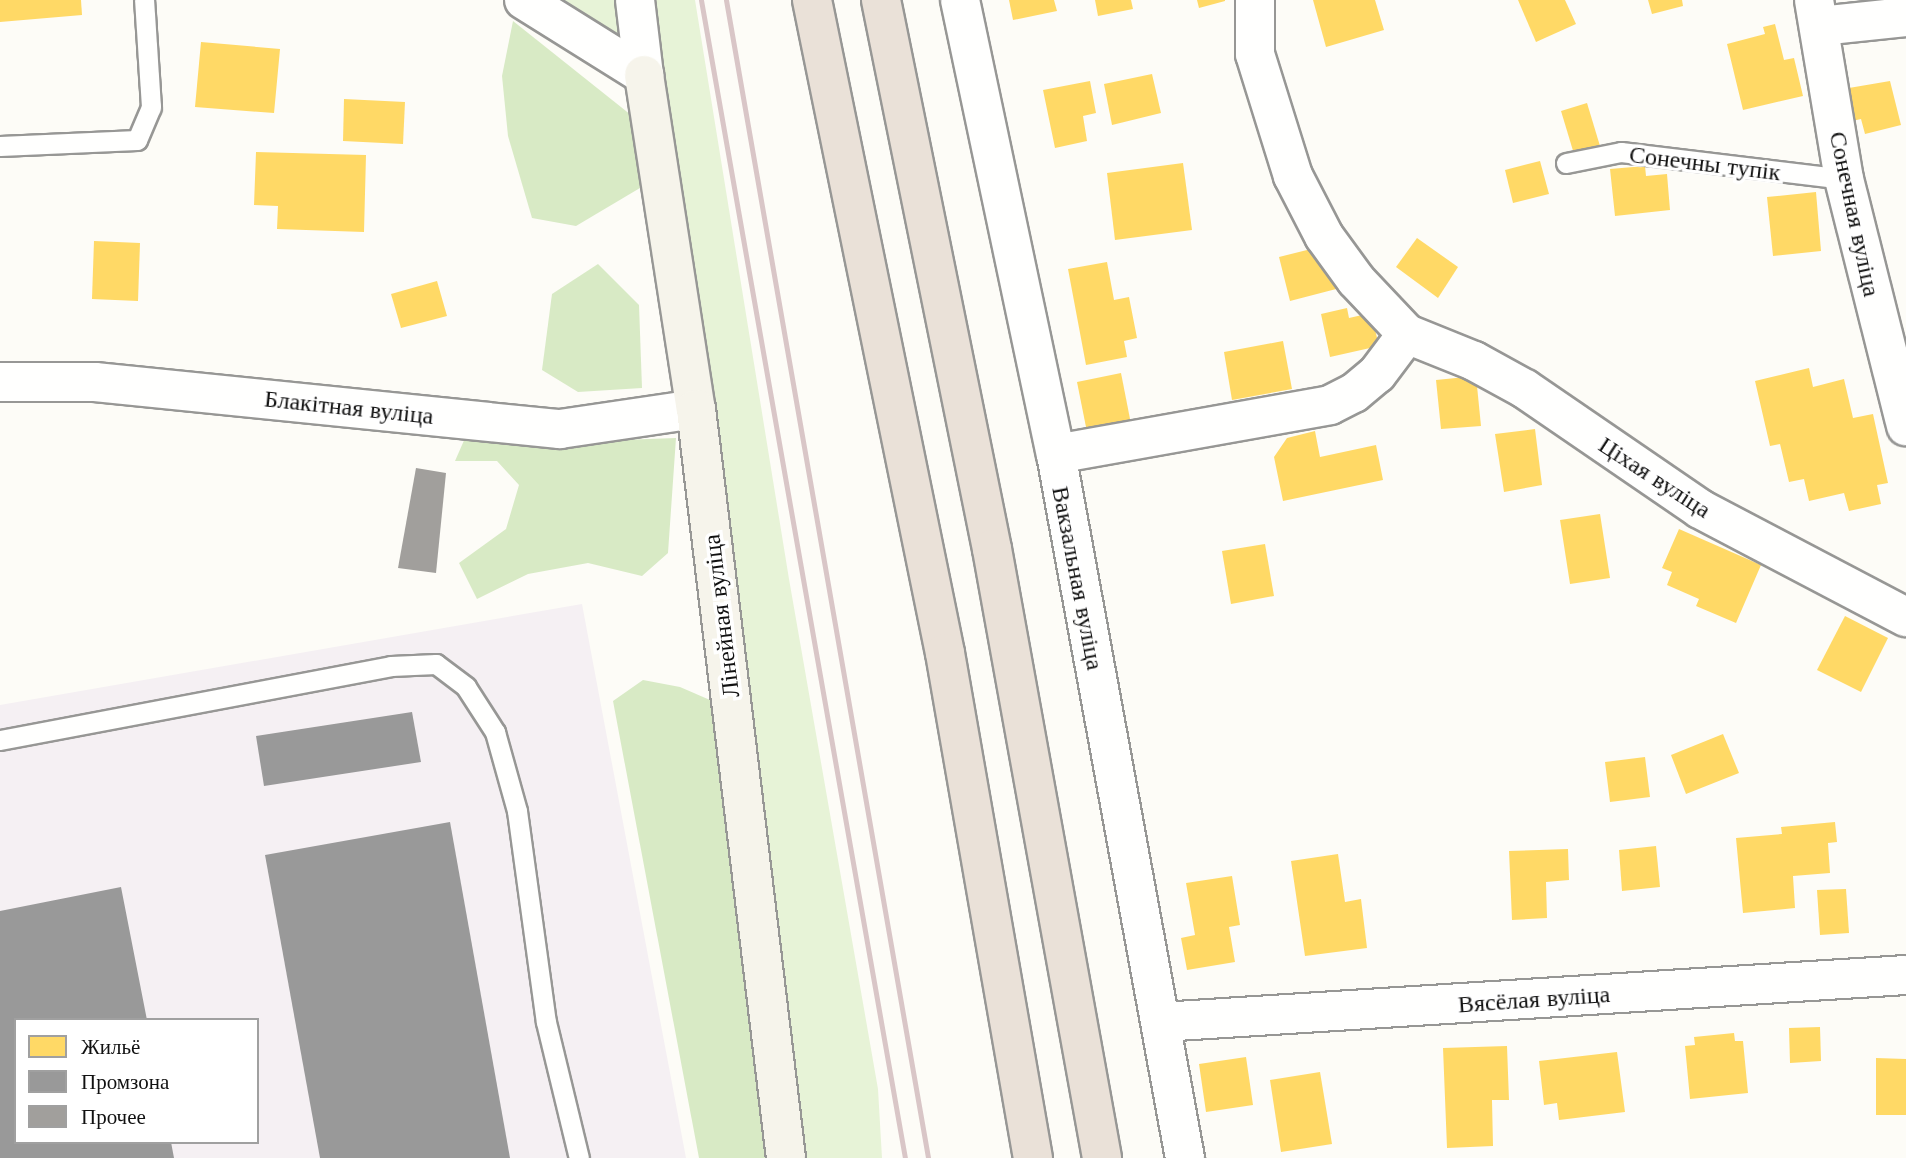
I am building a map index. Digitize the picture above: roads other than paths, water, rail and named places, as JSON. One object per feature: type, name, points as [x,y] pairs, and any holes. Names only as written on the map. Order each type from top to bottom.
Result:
[{"type":"highway","points":[[812,0],[945,653],[1033,1158]]},
{"type":"highway","points":[[881,0],[992,549],[1102,1158]]},
{"type":"street","points":[[524,0],[644,75]]},
{"type":"street","points":[[635,0],[644,75]]},
{"type":"street","name":"Вакзальная вуліца","points":[[960,0],[1056,454],[1185,1158]]},
{"type":"street","name":"Ціхая вуліца","points":[[1255,0],[1255,54],[1293,176],[1332,247],[1407,334],[1474,361],[1515,384],[1700,509],[1906,617]]},
{"type":"street","points":[[1817,13],[1906,17]]},
{"type":"street","name":"Сонечная вуліца","points":[[1817,13],[1844,179],[1906,426]]},
{"type":"street","name":"Лінейная вуліца","points":[[644,75],[696,409],[786,1158]]},
{"type":"street","points":[[1056,454],[1330,405],[1354,393],[1377,374],[1407,334]]},
{"type":"street","name":"Блакітная вуліца","points":[[0,382],[95,382],[560,429],[696,409]]},
{"type":"street","name":"Вясёлая вуліца","points":[[1161,1023],[1906,975]]},
{"type":"lane","points":[[0,146],[137,140],[151,107],[144,0]]},
{"type":"lane","name":"Сонечны тупік","points":[[1566,163],[1621,152],[1844,179]]},
{"type":"lane","points":[[0,740],[391,666],[436,664],[466,687],[495,732],[517,811],[546,1022],[579,1158]]},
{"type":"railway","points":[[701,0],[905,1158]]},
{"type":"railway","points":[[726,0],[928,1158]]}]
